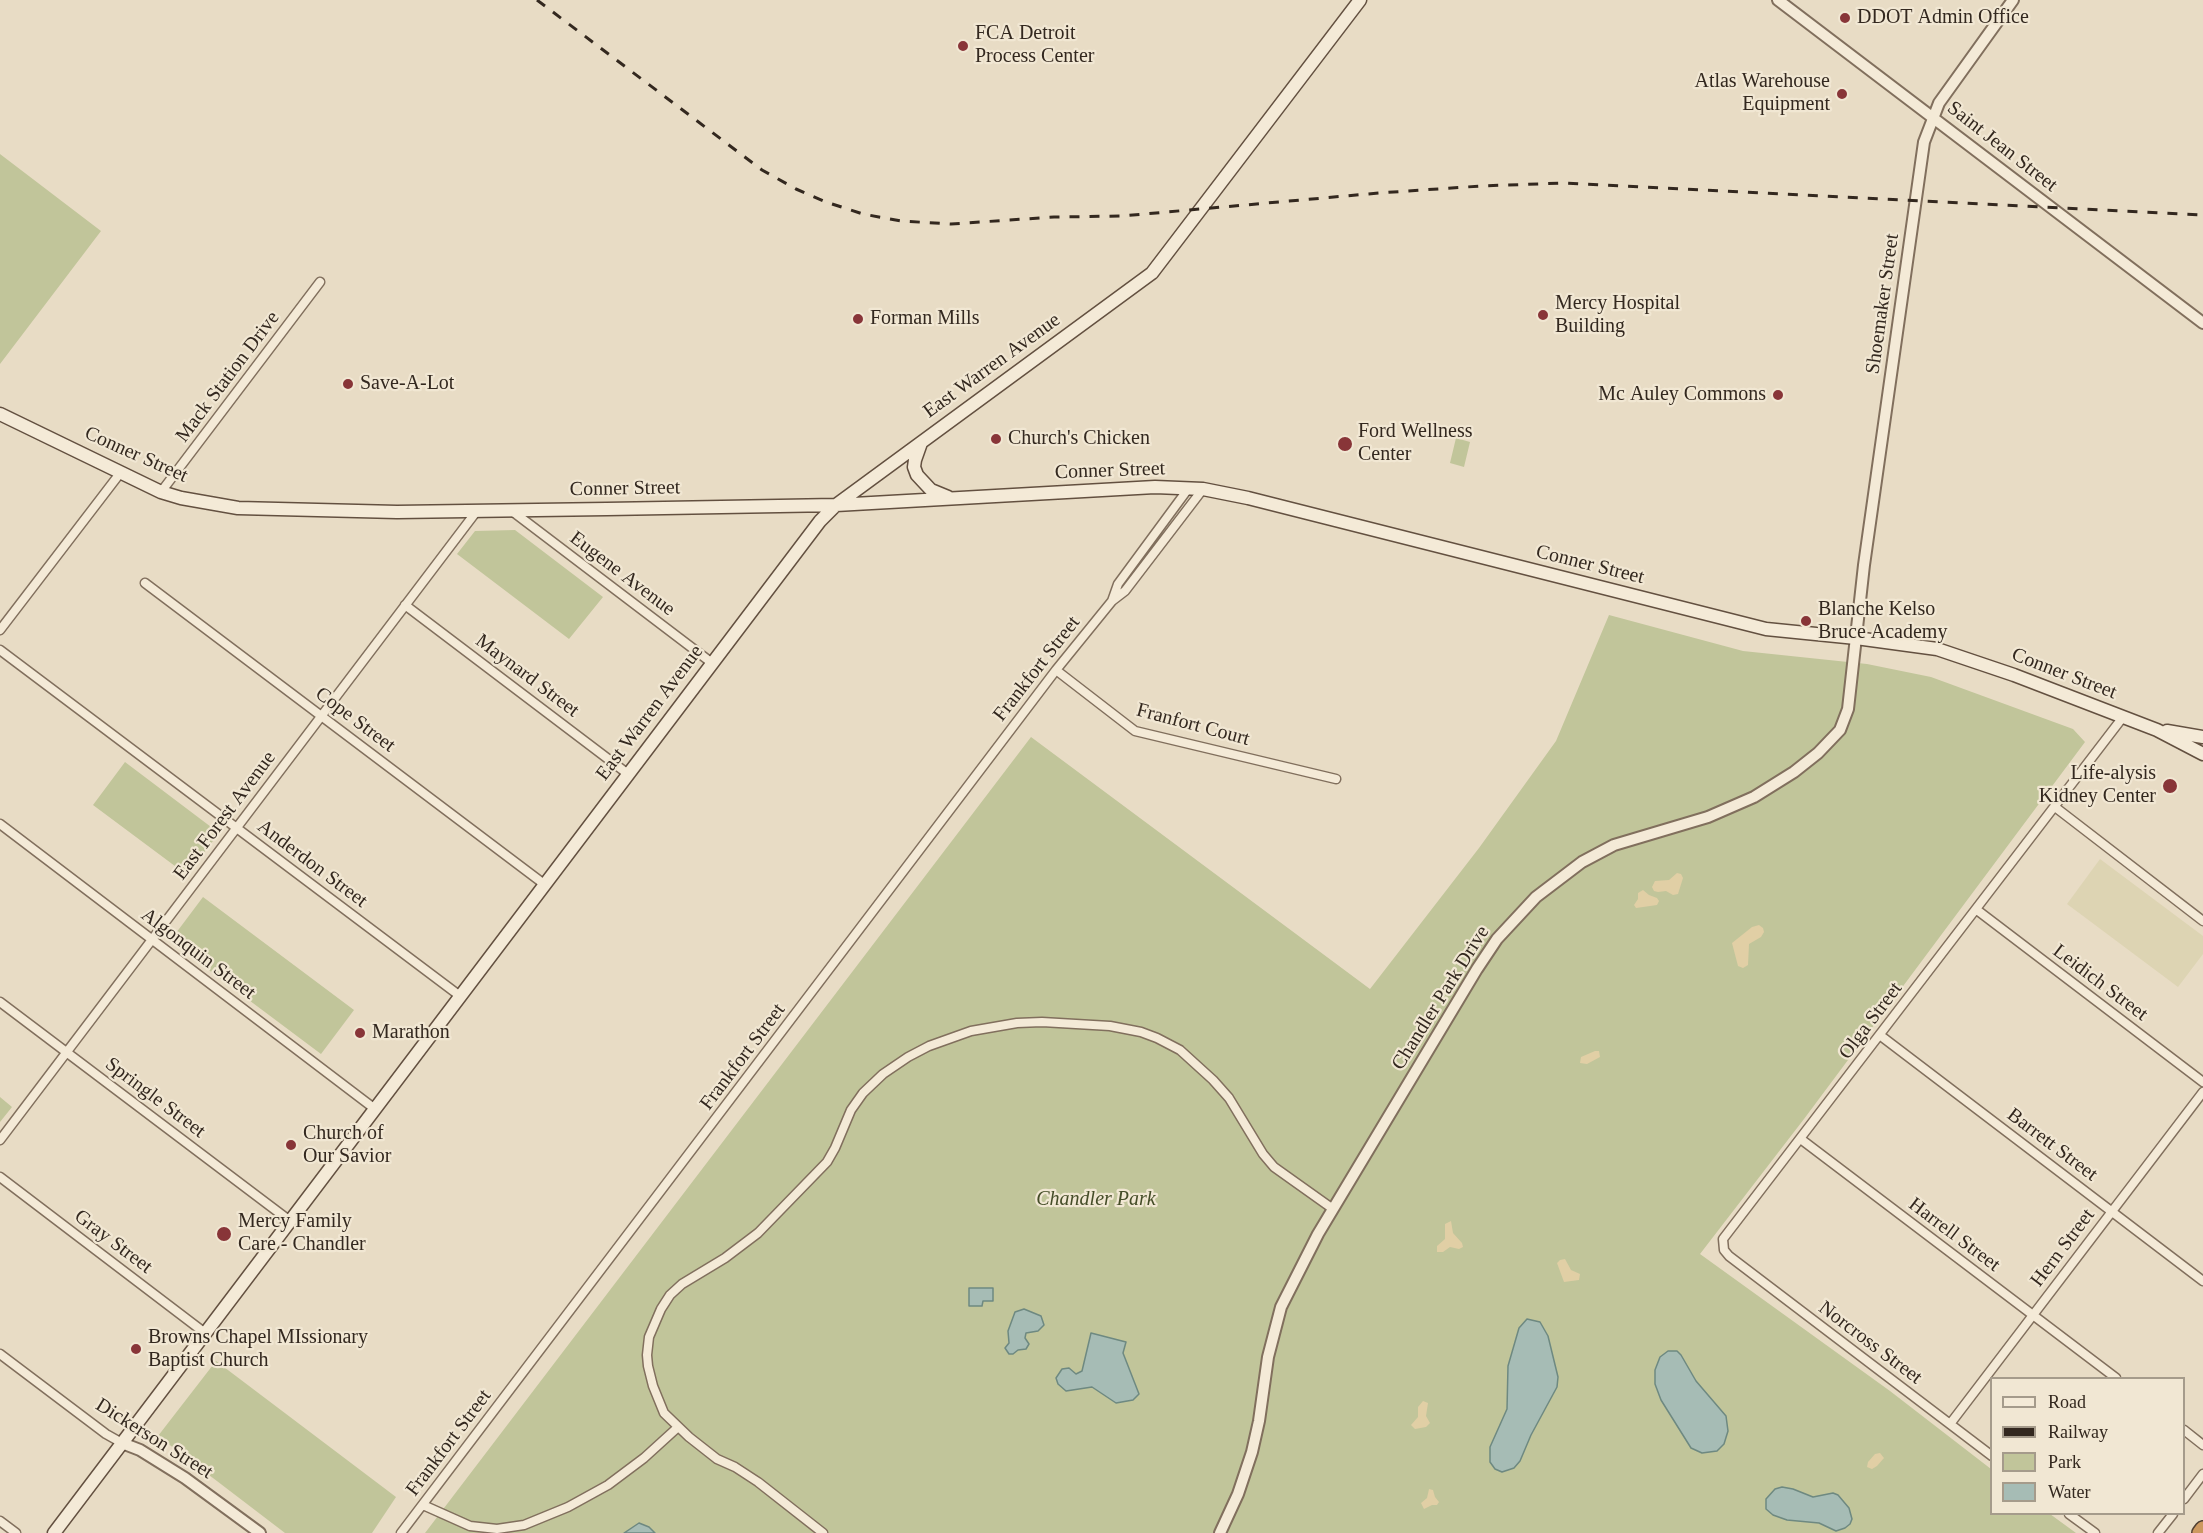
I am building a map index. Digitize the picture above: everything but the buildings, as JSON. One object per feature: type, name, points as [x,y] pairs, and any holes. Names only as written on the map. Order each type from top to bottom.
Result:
[{"type":"highway","points":[[2200,1533],[2203,1530]]},
{"type":"main road","name":"East Warren Avenue","points":[[54,1533],[820,521],[836,505],[1152,273],[1360,0]]},
{"type":"main road","name":"Conner Street","points":[[0,414],[161,492],[238,508],[476,512],[836,505],[1155,487],[1203,489],[1257,500],[1734,622],[1766,629],[1915,645],[1954,654],[2157,730],[2203,754]]},
{"type":"main road","points":[[922,442],[915,460],[914,467],[917,475],[931,490],[952,498]]},
{"type":"main road","points":[[2157,730],[2203,737]]},
{"type":"street","name":"Saint Jean Street","points":[[1778,0],[2203,323]]},
{"type":"street","name":"Shoemaker Street","points":[[1856,638],[1924,142],[1938,103],[2013,0]]},
{"type":"street","name":"Mack Station Drive","points":[[161,492],[320,282]]},
{"type":"street","points":[[0,630],[121,472]]},
{"type":"street","points":[[1112,601],[1118,584],[1188,489]]},
{"type":"street","points":[[1112,601],[1125,591],[1203,489]]},
{"type":"street","name":"Eugene Avenue","points":[[512,511],[712,663]]},
{"type":"street","name":"East Forest Avenue","points":[[0,1140],[476,512]]},
{"type":"street","name":"Cope Street","points":[[145,583],[544,884]]},
{"type":"street","name":"Frankfort Street","points":[[401,1533],[1056,670],[1112,601]]},
{"type":"street","name":"Maynard Street","points":[[405,605],[628,774]]},
{"type":"street","name":"Chandler Park Drive","points":[[1220,1533],[1238,1494],[1252,1452],[1273,1333],[1281,1307],[1334,1209],[1477,969],[1509,925],[1550,885],[1595,854],[1638,837],[1690,823],[1731,808],[1775,785],[1818,753],[1836,736],[1844,722],[1848,709],[1856,638]]},
{"type":"street","name":"Anderdon Street","points":[[0,650],[460,996]]},
{"type":"street","name":"Franfort Court","points":[[1056,670],[1135,731],[1336,780]]},
{"type":"street","name":"Olga Street","points":[[1729,1256],[1724,1250],[1723,1239],[1802,1140],[2123,717]]},
{"type":"street","points":[[2055,807],[2203,921]]},
{"type":"street","name":"Algonquin Street","points":[[0,824],[375,1109]]},
{"type":"street","name":"Leidich Street","points":[[1977,910],[2203,1082]]},
{"type":"street","name":"Springle Street","points":[[0,1002],[290,1221]]},
{"type":"street","points":[[823,1533],[735,1467],[717,1459],[678,1428],[664,1413],[648,1366],[649,1337],[661,1309],[682,1284],[725,1258],[758,1233],[831,1155],[856,1101],[872,1084],[908,1057],[950,1038],[998,1025],[1042,1022],[1125,1028],[1157,1038],[1180,1050],[1213,1080],[1229,1098],[1263,1154],[1275,1167],[1334,1209]]},
{"type":"street","name":"Barrett Street","points":[[1881,1036],[2203,1281]]},
{"type":"street","name":"Hern Street","points":[[1950,1424],[2203,1092]]},
{"type":"street","name":"Harrell Street","points":[[1802,1140],[2115,1377]]},
{"type":"street","name":"Gray Street","points":[[0,1178],[205,1334]]},
{"type":"street","name":"Norcross Street","points":[[1729,1256],[1990,1454]]},
{"type":"street","name":"Dickerson Street","points":[[0,1354],[106,1434],[140,1450],[185,1478],[260,1533]]},
{"type":"street","points":[[423,1505],[470,1526],[497,1529],[524,1524],[568,1507],[608,1485],[678,1428]]},
{"type":"street","points":[[2185,1431],[2203,1445]]},
{"type":"street","points":[[2185,1498],[2203,1473]]},
{"type":"street","points":[[2070,1515],[2095,1533]]},
{"type":"street","points":[[2158,1533],[2172,1515]]},
{"type":"street","points":[[0,1521],[16,1533]]},
{"type":"shaded area","points":[[2100,859],[2203,936],[2203,954],[2178,987],[2067,904]]},
{"type":"green space","points":[[0,154],[101,231],[0,364]]},
{"type":"green space","points":[[1456,438],[1470,442],[1464,467],[1450,463]]},
{"type":"green space","points":[[515,530],[603,597],[569,639],[457,554],[475,531]]},
{"type":"green space","name":"Chandler Park","points":[[1609,615],[1743,651],[1867,664],[1931,677],[2073,729],[2085,742],[1804,1119],[1700,1254],[1890,1391],[1990,1468],[1990,1515],[2051,1515],[2076,1533],[425,1533],[1031,737],[1370,989],[1479,848],[1556,741]]},
{"type":"green space","points":[[125,762],[219,833],[187,875],[93,805]]},
{"type":"green space","points":[[203,897],[354,1010],[321,1054],[170,941]]},
{"type":"green space","points":[[0,1097],[12,1107],[0,1122]]},
{"type":"green space","points":[[216,1361],[396,1497],[372,1533],[285,1533],[158,1436]]},
{"type":"sand","points":[[1677,873],[1683,878],[1678,894],[1654,891],[1652,887],[1655,881],[1669,880]]},
{"type":"sand","points":[[1643,890],[1657,898],[1659,901],[1657,905],[1636,908],[1634,905],[1638,899],[1638,893]]},
{"type":"sand","points":[[1759,925],[1764,932],[1761,937],[1749,944],[1748,965],[1743,968],[1738,966],[1732,943],[1752,927]]},
{"type":"sand","points":[[1599,1051],[1600,1057],[1587,1064],[1580,1063],[1581,1057]]},
{"type":"sand","points":[[1451,1221],[1453,1233],[1463,1247],[1459,1249],[1450,1247],[1443,1252],[1437,1252],[1437,1246],[1445,1239],[1445,1224]]},
{"type":"sand","points":[[1565,1259],[1571,1270],[1580,1274],[1579,1280],[1564,1282],[1557,1263]]},
{"type":"sand","points":[[1423,1401],[1428,1403],[1426,1416],[1430,1423],[1426,1427],[1415,1429],[1411,1425],[1418,1417],[1418,1407]]},
{"type":"sand","points":[[1880,1453],[1884,1458],[1877,1466],[1872,1469],[1867,1467],[1875,1454]]},
{"type":"sand","points":[[1429,1489],[1433,1490],[1439,1502],[1437,1505],[1424,1509],[1421,1503],[1427,1498]]},
{"type":"water","points":[[969,1288],[993,1288],[993,1301],[983,1301],[982,1306],[969,1306]]},
{"type":"water","points":[[1024,1309],[1041,1316],[1044,1325],[1038,1331],[1026,1333],[1025,1338],[1029,1344],[1026,1349],[1009,1354],[1005,1348],[1009,1343],[1008,1331],[1015,1312]]},
{"type":"water","points":[[1527,1319],[1540,1322],[1548,1336],[1558,1377],[1557,1387],[1520,1461],[1514,1468],[1502,1472],[1495,1469],[1490,1462],[1490,1447],[1507,1409],[1508,1366],[1519,1328]]},
{"type":"water","points":[[1091,1333],[1126,1342],[1123,1353],[1139,1394],[1133,1400],[1116,1403],[1092,1387],[1066,1391],[1058,1384],[1056,1378],[1062,1369],[1069,1368],[1076,1374],[1082,1371]]},
{"type":"water","points":[[1668,1351],[1677,1351],[1681,1355],[1696,1381],[1726,1416],[1728,1431],[1724,1444],[1717,1451],[1702,1453],[1691,1448],[1661,1400],[1655,1384],[1655,1370],[1660,1357]]},
{"type":"water","points":[[1782,1487],[1813,1497],[1833,1493],[1838,1495],[1849,1508],[1852,1519],[1850,1524],[1836,1531],[1819,1523],[1787,1520],[1773,1515],[1766,1509],[1766,1499],[1775,1489]]},
{"type":"water","points":[[639,1523],[649,1527],[655,1533],[624,1533]]},
{"type":"railway","points":[[537,0],[762,170],[826,202],[863,214],[901,221],[951,224],[1054,217],[1122,216],[1379,193],[1563,183],[2203,215]]},
{"type":"place","name":"DDOT Admin Office","points":[[1845,18]]},
{"type":"place","name":"FCA Detroit Process Center","points":[[963,46]]},
{"type":"place","name":"Atlas Warehouse Equipment","points":[[1842,94]]},
{"type":"place","name":"Mercy Hospital Building","points":[[1543,315]]},
{"type":"place","name":"Forman Mills","points":[[858,319]]},
{"type":"place","name":"Save-A-Lot","points":[[348,384]]},
{"type":"place","name":"Mc Auley Commons","points":[[1778,395]]},
{"type":"place","name":"Church's Chicken","points":[[996,439]]},
{"type":"place","name":"Ford Wellness Center","points":[[1345,444]]},
{"type":"place","name":"Blanche Kelso Bruce Academy","points":[[1806,621]]},
{"type":"place","name":"Life-alysis Kidney Center","points":[[2170,786]]},
{"type":"place","name":"Marathon","points":[[360,1033]]},
{"type":"place","name":"Church of Our Savior","points":[[291,1145]]},
{"type":"place","name":"Mercy Family Care - Chandler","points":[[224,1234]]},
{"type":"place","name":"Browns Chapel MIssionary Baptist Church","points":[[136,1349]]}]
